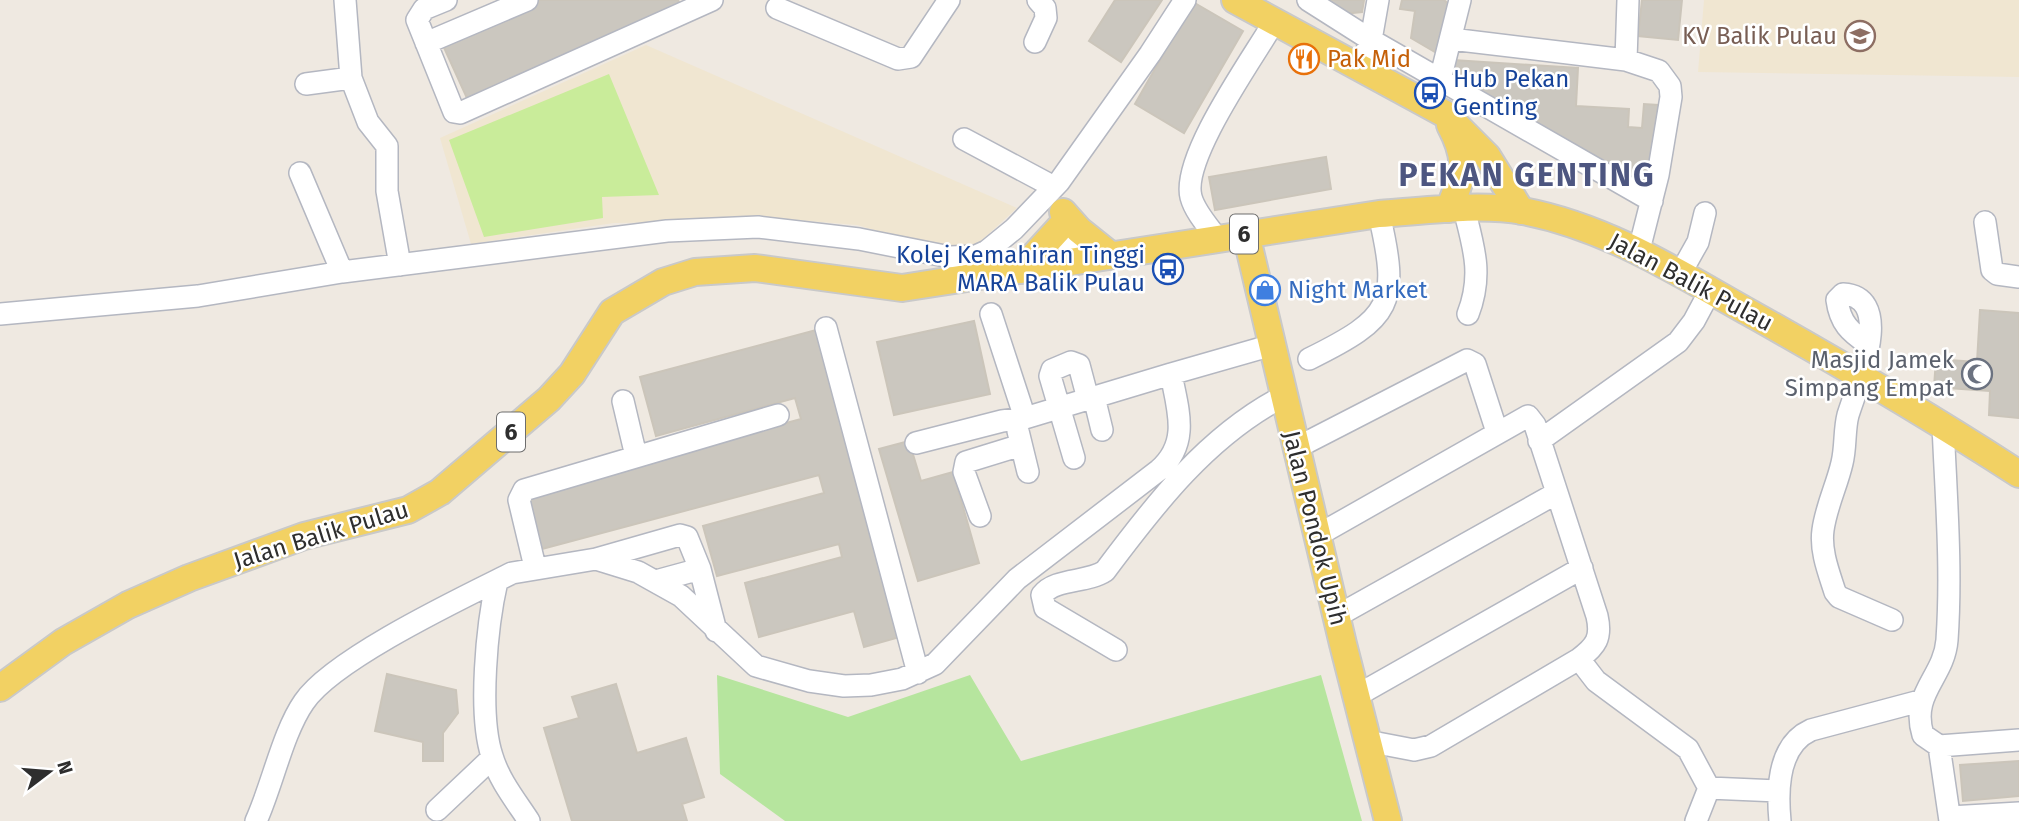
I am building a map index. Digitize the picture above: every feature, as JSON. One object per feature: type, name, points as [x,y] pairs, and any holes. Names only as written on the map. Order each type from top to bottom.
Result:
[{"type":"main road","points":[[1235,0],[1445,114],[1477,143],[1521,211]]},
{"type":"main road","points":[[1445,114],[1464,157],[1457,209]]},
{"type":"main road","points":[[1021,270],[1060,201],[1079,230],[1109,254]]},
{"type":"main road","name":"Jalan Balik Pulau","points":[[0,688],[99,619],[189,578],[304,536],[408,510],[440,492],[549,399],[572,374],[612,312],[663,282],[695,272],[755,268],[902,288],[1379,214],[1457,209],[1521,211],[1598,233],[1639,250],[1864,377],[2019,474]]},
{"type":"main road","name":"Jalan Pondok Upih","points":[[1246,234],[1388,821]]},
{"type":"street","points":[[345,0],[351,78],[368,122],[387,146],[387,191],[400,264]]},
{"type":"street","points":[[446,0],[419,14],[417,20],[454,112],[460,113],[687,6],[712,0]]},
{"type":"street","points":[[426,43],[527,0]]},
{"type":"street","points":[[777,8],[898,59],[911,57],[949,0]]},
{"type":"street","points":[[1035,42],[1046,18],[1045,8],[1038,0]]},
{"type":"street","points":[[0,314],[198,296],[342,272],[667,231],[758,226],[859,239],[950,257],[976,256],[1060,201],[1185,0]]},
{"type":"street","points":[[1308,0],[1371,40],[1652,201]]},
{"type":"street","points":[[1359,69],[1371,40],[1378,0]]},
{"type":"street","points":[[1440,79],[1460,0]]},
{"type":"street","points":[[1626,60],[1628,0]]},
{"type":"street","points":[[1217,238],[1191,197],[1192,170],[1203,142],[1274,22]]},
{"type":"street","points":[[1451,38],[1626,60],[1659,71],[1670,86],[1671,97],[1652,201],[1639,250]]},
{"type":"street","points":[[306,84],[351,78]]},
{"type":"street","points":[[964,139],[1060,201],[1070,262]]},
{"type":"street","points":[[300,173],[342,272]]},
{"type":"street","points":[[1457,209],[1478,275],[1478,290],[1468,314]]},
{"type":"street","points":[[1680,274],[1698,242],[1705,213]]},
{"type":"street","points":[[1309,359],[1365,329],[1380,314],[1388,293],[1390,268],[1379,214]]},
{"type":"street","points":[[1985,222],[1992,270],[1997,274],[2019,277]]},
{"type":"street","points":[[1539,441],[1678,342],[1695,321],[1710,290]]},
{"type":"street","points":[[991,314],[1020,419],[1021,445],[1028,472]]},
{"type":"street","points":[[826,328],[918,673]]},
{"type":"street","points":[[1868,344],[1864,377],[1849,414],[1843,459],[1823,527],[1822,545],[1839,597],[1892,620]]},
{"type":"street","points":[[916,443],[1020,419],[1272,345]]},
{"type":"street","points":[[1296,448],[1467,360],[1475,364],[1497,432]]},
{"type":"street","points":[[1074,458],[1051,373],[1055,368],[1071,362],[1080,369],[1102,430]]},
{"type":"street","points":[[596,559],[656,581],[681,596],[716,632],[756,666],[809,681],[844,686],[871,685],[918,673],[947,654],[1017,579],[1159,470],[1176,453],[1179,435],[1171,374]]},
{"type":"street","points":[[1116,650],[1045,608],[1042,595],[1050,587],[1093,578],[1105,571],[1160,499],[1198,458],[1245,419],[1284,396]]},
{"type":"street","points":[[623,401],[636,456]]},
{"type":"street","points":[[535,567],[519,500],[524,490],[778,415]]},
{"type":"street","points":[[1318,535],[1528,416],[1535,425],[1600,629],[1598,643],[1579,659],[1431,746],[1414,750],[1367,741]]},
{"type":"street","points":[[1943,425],[1948,550],[1947,642],[1942,661],[1920,701],[1923,735],[1939,746],[2019,740]]},
{"type":"street","points":[[980,516],[964,472],[966,463],[1021,445]]},
{"type":"street","points":[[1337,616],[1555,494]]},
{"type":"street","points":[[256,821],[300,709],[315,689],[384,641],[497,580],[535,567],[596,559],[680,535],[690,540],[716,632]]},
{"type":"street","points":[[1356,696],[1582,568]]},
{"type":"street","points":[[656,581],[700,569]]},
{"type":"street","points":[[497,580],[489,613],[486,738],[492,758],[529,821]]},
{"type":"street","points":[[1579,659],[1596,681],[1678,739],[1698,763],[1709,788],[1696,821]]},
{"type":"street","points":[[1780,821],[1778,791],[1789,748],[1802,734],[1920,701]]},
{"type":"street","points":[[1939,746],[1950,819],[2019,813]]},
{"type":"street","points":[[437,810],[492,758]]},
{"type":"street","points":[[1709,788],[1778,791]]},
{"type":"shaded area","name":"KV Balik Pulau","points":[[1704,0],[2019,0],[2019,77],[1698,72]]},
{"type":"shaded area","points":[[646,45],[1017,208],[971,250],[935,248],[857,225],[796,220],[614,223],[471,244],[440,138]]},
{"type":"green space","points":[[609,74],[659,195],[602,197],[603,218],[484,237],[449,140]]},
{"type":"green space","points":[[717,675],[848,717],[970,675],[1021,761],[1321,675],[1362,821],[785,821],[720,774]]},
{"type":"building","points":[[539,0],[678,0],[684,13],[471,107],[441,41]]},
{"type":"building","points":[[1115,0],[1162,0],[1121,62],[1089,41]]},
{"type":"building","points":[[1320,0],[1364,0],[1362,12],[1343,14]]},
{"type":"building","points":[[1402,0],[1444,0],[1452,7],[1445,58],[1411,38],[1415,11],[1400,9]]},
{"type":"building","points":[[1642,0],[1682,0],[1678,40],[1638,36]]},
{"type":"building","points":[[1193,2],[1243,31],[1184,133],[1135,104]]},
{"type":"building","points":[[1453,60],[1578,68],[1576,106],[1629,109],[1628,127],[1642,128],[1644,104],[1658,105],[1654,182],[1622,180],[1452,81]]},
{"type":"building","points":[[1326,157],[1331,189],[1215,210],[1209,177]]},
{"type":"building","name":"Masjid Jamek Simpang Empat","points":[[1980,310],[2019,313],[2019,418],[1989,415],[1990,391],[1934,387],[1936,359],[1977,362]]},
{"type":"building","points":[[974,321],[990,394],[894,415],[877,342]]},
{"type":"building","points":[[820,329],[903,636],[864,647],[854,611],[759,637],[745,583],[842,557],[839,544],[717,576],[703,526],[824,493],[819,475],[542,549],[526,493],[801,419],[795,398],[656,436],[640,377]]},
{"type":"building","points":[[909,441],[921,481],[953,472],[979,563],[918,581],[879,449]]},
{"type":"building","points":[[387,674],[456,690],[458,713],[443,733],[443,761],[423,761],[423,742],[375,731]]},
{"type":"building","points":[[616,684],[637,753],[686,738],[704,797],[682,804],[687,821],[572,821],[544,728],[579,718],[572,697]]},
{"type":"building","points":[[2019,761],[2019,796],[1963,801],[1960,765]]},
{"type":"place","name":"KV Balik Pulau","points":[[1860,36]]},
{"type":"place","name":"Pak Mid","points":[[1304,59]]},
{"type":"place","name":"Hub Pekan Genting","points":[[1430,93]]},
{"type":"place","name":"Kolej Kemahiran Tinggi MARA Balik Pulau","points":[[1168,269]]},
{"type":"place","name":"Night Market","points":[[1265,290]]},
{"type":"place","name":"Masjid Jamek Simpang Empat","points":[[1977,374]]},
{"type":"district","name":"PEKAN GENTING","points":[[1527,175]]}]
